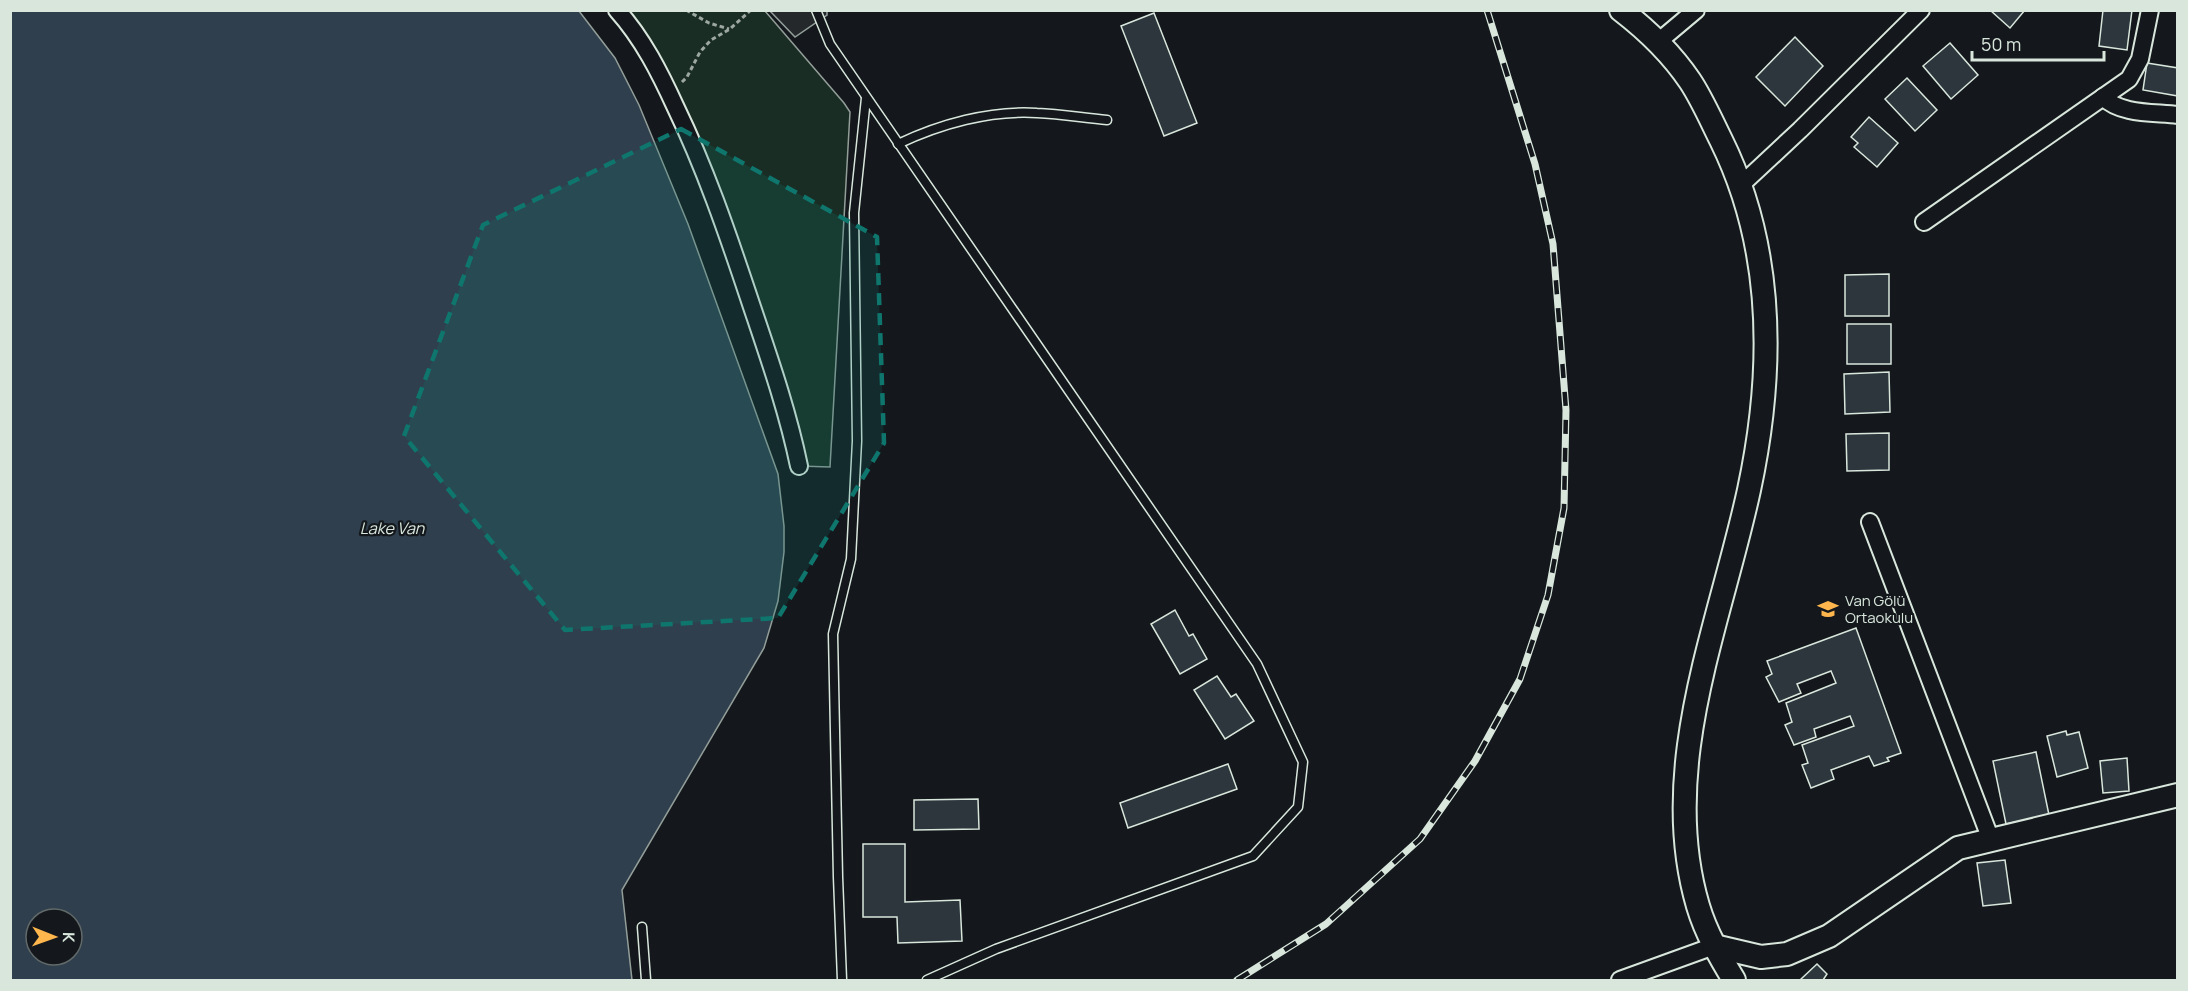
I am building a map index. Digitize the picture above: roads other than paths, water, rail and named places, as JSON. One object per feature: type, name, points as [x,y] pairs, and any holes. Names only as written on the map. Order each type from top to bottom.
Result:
[{"type":"street","points":[[617,10],[646,48],[699,159],[728,235],[789,423],[799,466]]},
{"type":"street","points":[[1621,10],[1658,42],[1690,81],[1706,108],[1741,185],[1750,215],[1767,318],[1766,376],[1761,422],[1749,489],[1712,633],[1695,713],[1686,764],[1683,812],[1689,864],[1698,907],[1714,946],[1734,981]]},
{"type":"street","points":[[1658,42],[1696,10]]},
{"type":"street","points":[[1741,185],[1921,10]]},
{"type":"street","points":[[1924,222],[2129,79],[2142,52],[2150,10]]},
{"type":"street","points":[[2103,97],[2112,105],[2123,109],[2178,115]]},
{"type":"street","points":[[1870,522],[1990,840]]},
{"type":"street","points":[[1620,981],[1714,946],[1761,957],[1787,954],[1829,936],[1958,848],[2178,795]]},
{"type":"lane","points":[[816,10],[830,44],[1250,655],[1303,762],[1298,807],[1253,856],[996,949],[927,981]]},
{"type":"lane","points":[[842,981],[833,634],[851,559],[857,441],[854,213],[867,98]]},
{"type":"lane","points":[[898,144],[928,130],[1004,114],[1035,113],[1107,120]]},
{"type":"lane","points":[[642,927],[646,981]]},
{"type":"water","name":"Lake Van","points":[[10,11],[579,11],[615,58],[639,105],[688,224],[778,474],[784,526],[784,552],[778,601],[764,648],[622,890],[632,980],[11,980]]},
{"type":"railway","points":[[1237,980],[1326,924],[1420,839],[1475,761],[1520,679],[1548,595],[1564,508],[1566,410],[1553,244],[1535,164],[1487,10]]},
{"type":"place","name":"Van Gölü Ortaokulu","points":[[1828,609]]}]
